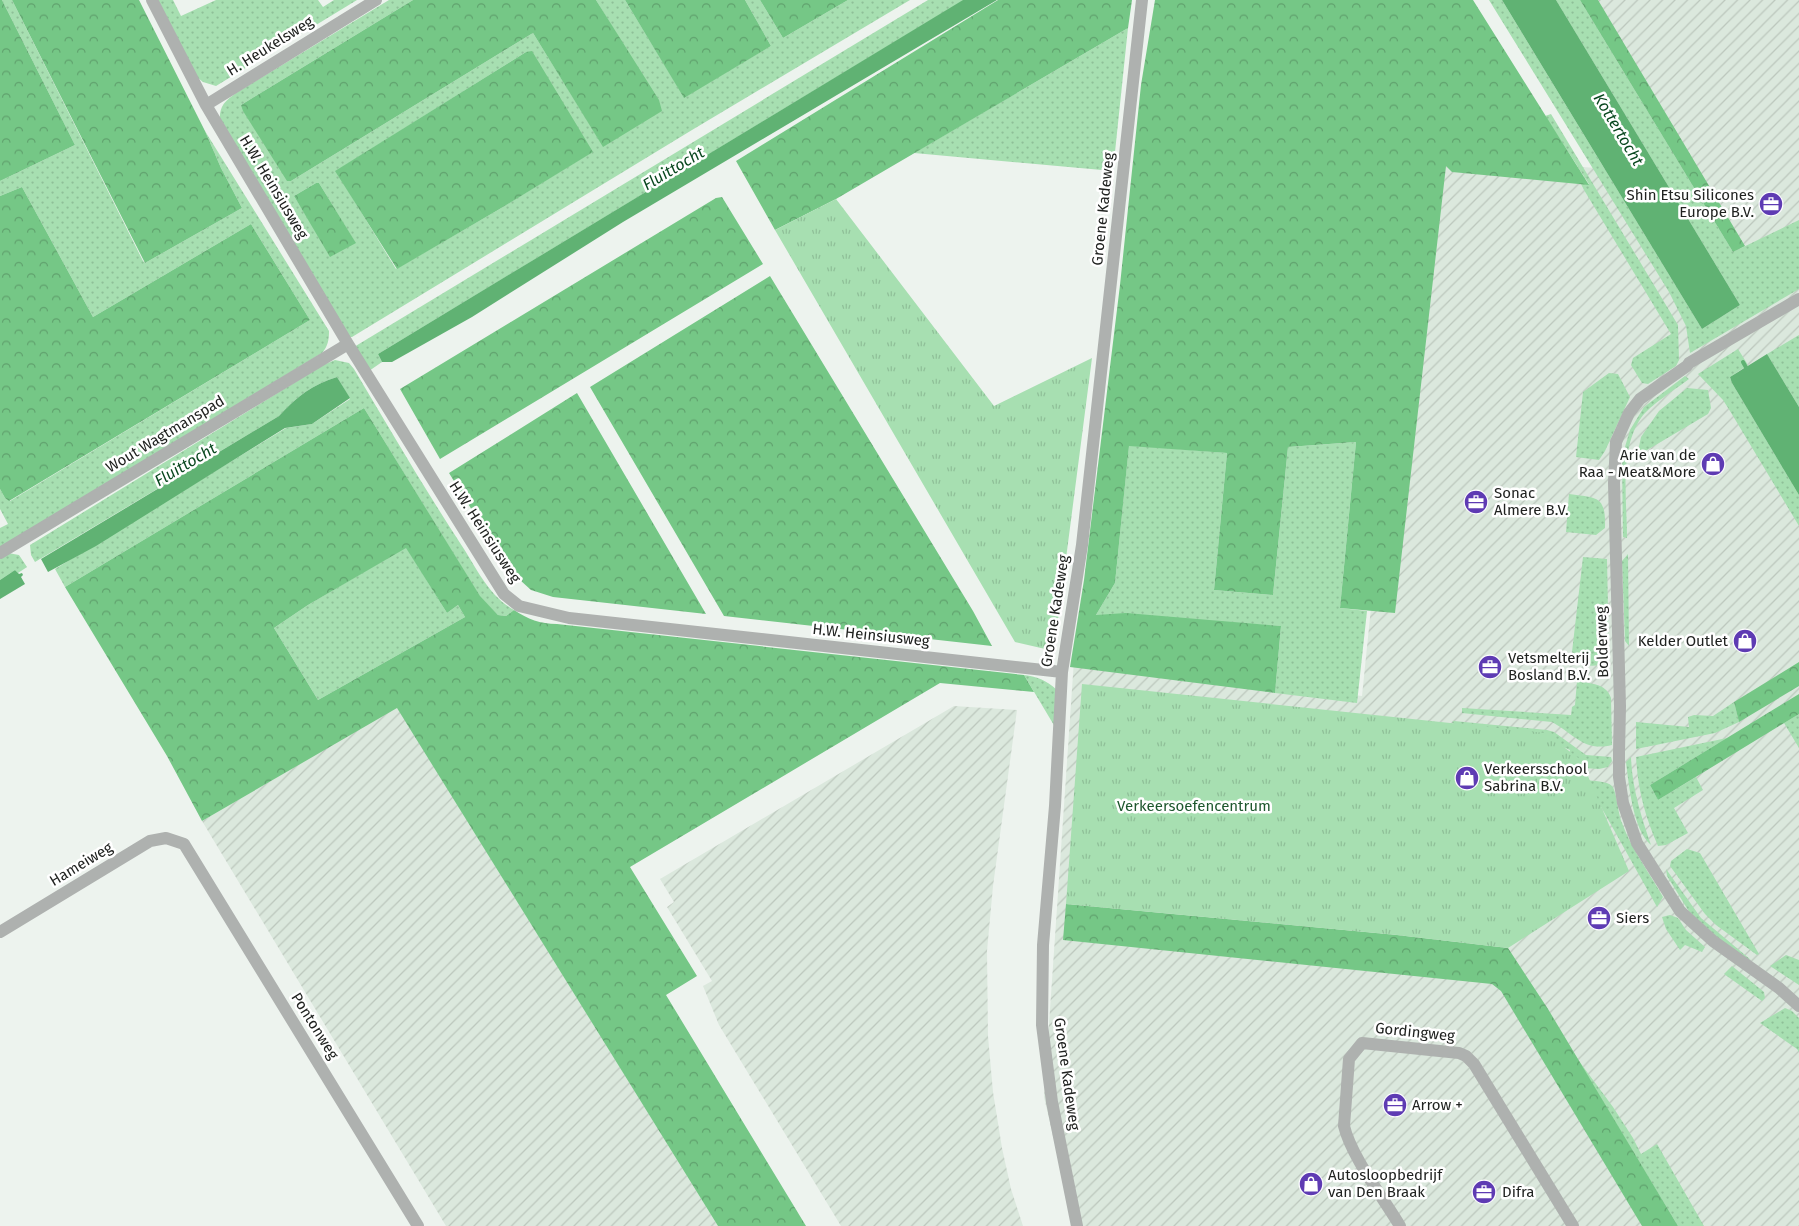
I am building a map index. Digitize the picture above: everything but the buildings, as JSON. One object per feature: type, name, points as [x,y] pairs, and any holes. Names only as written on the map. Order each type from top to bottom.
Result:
[{"type":"street","name":"H.W. Heinsiusweg","points":[[152,0],[206,105],[348,344],[504,594],[520,606],[569,618],[1062,672]]},
{"type":"street","name":"H. Heukelsweg","points":[[206,105],[376,0]]},
{"type":"street","name":"Groene Kadeweg","points":[[1077,1226],[1052,1102],[1042,1025],[1043,944],[1055,806],[1062,672],[1082,545],[1142,0]]},
{"type":"street","name":"Bolderweg","points":[[1799,299],[1689,363],[1640,399],[1629,413],[1616,442],[1614,483],[1620,691],[1619,777],[1630,824],[1637,843],[1680,911],[1713,941],[1779,988],[1799,1006]]},
{"type":"street","name":"Wout Wagtmanspad","points":[[0,553],[348,344]]},
{"type":"street","name":"Hameiweg","points":[[0,932],[150,841],[166,838],[184,844]]},
{"type":"street","name":"Pontonweg","points":[[184,844],[418,1226]]},
{"type":"street","name":"Gordingweg","points":[[1400,1226],[1346,1136],[1344,1126],[1349,1059],[1362,1043],[1459,1053],[1466,1056],[1474,1064],[1572,1226]]},
{"type":"shaded area","points":[[1528,0],[1799,0],[1799,1226],[1074,1226],[1044,1097],[1074,660],[1362,696],[1417,157],[1631,170]]},
{"type":"shaded area","points":[[954,706],[1017,710],[993,886],[987,951],[988,1036],[993,1092],[1011,1189],[1023,1226],[841,1226],[719,1025],[703,986],[712,981],[667,907],[674,902],[660,879]]},
{"type":"shaded area","points":[[397,707],[718,1226],[446,1226],[202,821]]},
{"type":"green space","points":[[0,0],[2,0],[75,145],[0,181]]},
{"type":"green space","points":[[2,0],[12,0],[143,261],[145,263],[242,208],[221,168],[205,131],[329,331],[329,337],[326,348],[322,353],[0,549],[0,528],[8,524],[0,509],[0,489],[5,498],[10,501],[310,320],[251,224],[93,317],[22,187],[0,196],[0,181],[75,145]]},
{"type":"green space","points":[[12,0],[139,0],[242,208],[145,263]]},
{"type":"green space","points":[[158,0],[173,0],[181,16],[216,0],[318,0],[323,7],[334,0],[357,0],[216,86],[203,82],[198,78]]},
{"type":"green space","points":[[389,0],[413,0],[241,105],[291,181],[533,33],[603,146],[618,36],[596,0],[625,0],[684,97],[771,46],[745,0],[760,0],[783,38],[848,0],[910,0],[352,337],[348,337],[220,122],[220,112],[223,105],[236,93]],"holes":[[[526,52],[592,152],[498,210],[396,269],[336,171]],[[319,183],[355,242],[331,256],[294,196]]]},
{"type":"green space","points":[[413,0],[596,0],[659,100],[662,111],[603,147],[533,33],[291,181],[287,181],[241,105]]},
{"type":"green space","points":[[625,0],[745,0],[771,46],[684,98]]},
{"type":"green space","points":[[760,0],[848,0],[783,38]]},
{"type":"green space","points":[[928,0],[964,0],[378,354],[382,362],[369,371],[354,347]]},
{"type":"green space","points":[[998,0],[1132,0],[1128,28],[836,199],[775,230],[736,161]]},
{"type":"green space","points":[[1155,0],[1473,0],[1589,185],[1452,172],[1446,166],[1395,613],[1340,608],[1356,442],[1288,447],[1273,595],[1214,590],[1227,453],[1129,446],[1115,583],[1096,615],[1126,613],[1281,626],[1275,693],[1070,667],[1084,580],[1120,285],[1141,85]]},
{"type":"green space","points":[[1489,0],[1502,0],[1702,329],[1740,305],[1556,0],[1580,0],[1733,252],[1799,220],[1799,289],[1690,353],[1686,326],[1669,292]]},
{"type":"green space","points":[[1580,0],[1598,0],[1745,246],[1733,252]]},
{"type":"green space","points":[[1128,28],[1113,171],[914,153]]},
{"type":"green space","points":[[532,51],[593,152],[397,269],[335,171],[526,52]]},
{"type":"green space","points":[[1551,114],[1678,325],[1679,360],[1676,366],[1648,384],[1642,383],[1631,365],[1633,358],[1671,334],[1584,190],[1581,184],[1589,184],[1545,116]]},
{"type":"green space","points":[[319,183],[356,243],[330,257],[294,196]]},
{"type":"green space","points":[[22,187],[93,317],[251,224],[310,320],[9,501],[0,489],[0,196]]},
{"type":"green space","points":[[722,197],[763,264],[440,459],[400,389],[716,198]]},
{"type":"green space","points":[[836,199],[994,406],[1092,358],[1054,651],[1015,642],[775,230]]},
{"type":"green space","points":[[770,276],[973,611],[992,646],[724,616],[590,387]]},
{"type":"green space","points":[[1799,335],[1799,407],[1767,354]]},
{"type":"green space","points":[[1738,349],[1748,365],[1730,377],[1732,383],[1799,495],[1799,526],[1723,400],[1698,374]]},
{"type":"green space","points":[[335,360],[349,363],[354,369],[478,573],[497,597],[514,610],[506,616],[498,615],[480,597],[364,408],[65,587],[55,569],[286,428],[312,424],[350,399],[337,377],[313,387],[298,397],[279,416],[35,562],[31,555],[30,545],[323,365]]},
{"type":"green space","points":[[1609,373],[1618,374],[1630,397],[1599,460],[1576,457],[1583,392]]},
{"type":"green space","points":[[1685,376],[1689,379],[1650,408],[1641,418],[1634,431],[1627,460],[1627,538],[1623,537],[1622,457],[1630,430],[1644,407]]},
{"type":"green space","points":[[1687,388],[1708,390],[1711,408],[1708,414],[1637,456],[1641,437],[1659,411]]},
{"type":"green space","points":[[577,393],[706,614],[553,597],[531,590],[509,570],[449,473]]},
{"type":"green space","points":[[364,408],[480,596],[498,615],[506,616],[514,610],[529,618],[545,623],[1024,675],[1034,692],[940,683],[630,867],[697,976],[666,995],[806,1226],[718,1226],[397,708],[202,821],[167,756],[65,587]],"holes":[[[406,548],[447,613],[458,605],[465,617],[318,700],[274,628],[308,605]]]},
{"type":"green space","points":[[1356,442],[1340,608],[1367,611],[1357,703],[1275,693],[1281,626],[1096,615],[1115,583],[1129,445],[1227,453],[1214,590],[1273,595],[1288,447]]},
{"type":"green space","points":[[1569,494],[1587,496],[1598,500],[1604,509],[1605,528],[1596,535],[1566,532]]},
{"type":"green space","points":[[406,547],[447,613],[458,605],[465,617],[318,700],[274,628],[308,605]]},
{"type":"green space","points":[[8,553],[19,555],[27,567],[18,573],[15,570],[0,580],[0,557]]},
{"type":"green space","points":[[1628,554],[1629,646],[1625,641],[1622,561]]},
{"type":"green space","points":[[1583,557],[1607,559],[1609,662],[1592,666],[1584,664],[1572,652]]},
{"type":"green space","points":[[1799,662],[1799,686],[1739,722],[1734,702]]},
{"type":"green space","points":[[1024,675],[1042,680],[1057,690],[1058,732]]},
{"type":"green space","points":[[1577,681],[1597,685],[1606,689],[1609,693],[1611,698],[1612,745],[1602,747],[1587,744],[1552,722],[1462,713],[1462,708],[1571,715],[1572,707],[1575,705]]},
{"type":"green space","name":"Verkeersoefencentrum","points":[[1082,684],[1545,733],[1581,760],[1629,871],[1508,948],[1397,935],[1066,904]]},
{"type":"green space","points":[[1799,694],[1799,714],[1658,800],[1650,785]]},
{"type":"green space","points":[[1734,702],[1739,722],[1715,733],[1636,749],[1636,722],[1689,727],[1688,717],[1694,715],[1713,716]]},
{"type":"green space","points":[[1799,714],[1799,748],[1784,723]]},
{"type":"green space","points":[[1452,722],[1547,730],[1554,732],[1586,755],[1611,757],[1612,761],[1608,767],[1599,769],[1568,767],[1570,750],[1552,742],[1461,733]]},
{"type":"green space","points":[[1727,738],[1650,785],[1658,800],[1696,777],[1703,790],[1674,808],[1688,833],[1666,845],[1658,846],[1643,803],[1638,781],[1636,757]]},
{"type":"green space","points":[[1631,757],[1635,791],[1651,845],[1640,829],[1633,806],[1626,762]]},
{"type":"green space","points":[[1586,780],[1607,783],[1614,789],[1626,833],[1663,897],[1657,907]]},
{"type":"green space","points":[[1687,849],[1700,853],[1759,954],[1757,955],[1716,925],[1705,914],[1670,866],[1671,861]]},
{"type":"green space","points":[[1666,869],[1701,918],[1751,960],[1744,958],[1728,947],[1690,913],[1667,876]]},
{"type":"green space","points":[[1066,904],[1397,935],[1508,948],[1548,1009],[1678,1226],[1642,1226],[1501,991],[1492,984],[1063,940]]},
{"type":"green space","points":[[1670,915],[1678,918],[1686,930],[1705,947],[1702,952],[1685,945],[1680,950],[1666,929],[1662,917]]},
{"type":"green space","points":[[1786,955],[1799,960],[1799,985],[1770,966]]},
{"type":"green space","points":[[1732,966],[1764,992],[1765,998],[1762,1001],[1724,974]]},
{"type":"green space","points":[[1785,1008],[1792,1011],[1799,1018],[1799,1052],[1760,1023]]},
{"type":"green space","points":[[1576,1057],[1613,1107],[1641,1154],[1657,1144],[1704,1226],[1678,1226]]},
{"type":"water","points":[[963,0],[997,0],[623,222],[472,317],[392,362],[382,362],[378,354]]},
{"type":"water","points":[[1502,0],[1556,0],[1740,305],[1702,329]]},
{"type":"water","points":[[1767,354],[1799,407],[1799,495],[1730,377]]},
{"type":"water","points":[[337,377],[350,398],[312,424],[285,428],[96,546],[48,572],[41,559],[279,416],[298,397],[313,387]]},
{"type":"water","points":[[15,570],[19,574],[22,573],[21,577],[25,584],[0,599],[0,580]]},
{"type":"waterway","name":"Kottertocht","points":[[1743,362],[1748,371]]},
{"type":"place","name":"Shin Etsu Silicones Europe B.V.","points":[[1771,204]]},
{"type":"place","name":"Arie van de Raa - Meat&More","points":[[1713,464]]},
{"type":"place","name":"Sonac Almere B.V.","points":[[1476,502]]},
{"type":"place","name":"Kelder Outlet","points":[[1745,641]]},
{"type":"place","name":"Vetsmelterij Bosland B.V.","points":[[1490,667]]},
{"type":"place","name":"Verkeersschool Sabrina B.V.","points":[[1467,778]]},
{"type":"place","name":"Siers","points":[[1599,918]]},
{"type":"place","name":"Arrow +","points":[[1395,1105]]},
{"type":"place","name":"Autosloopbedrijf van Den Braak","points":[[1311,1184]]},
{"type":"place","name":"Difra","points":[[1484,1192]]},
{"type":"water label","name":"Fluittocht","points":[[673,168]]},
{"type":"water label","name":"Fluittocht","points":[[185,464]]}]
